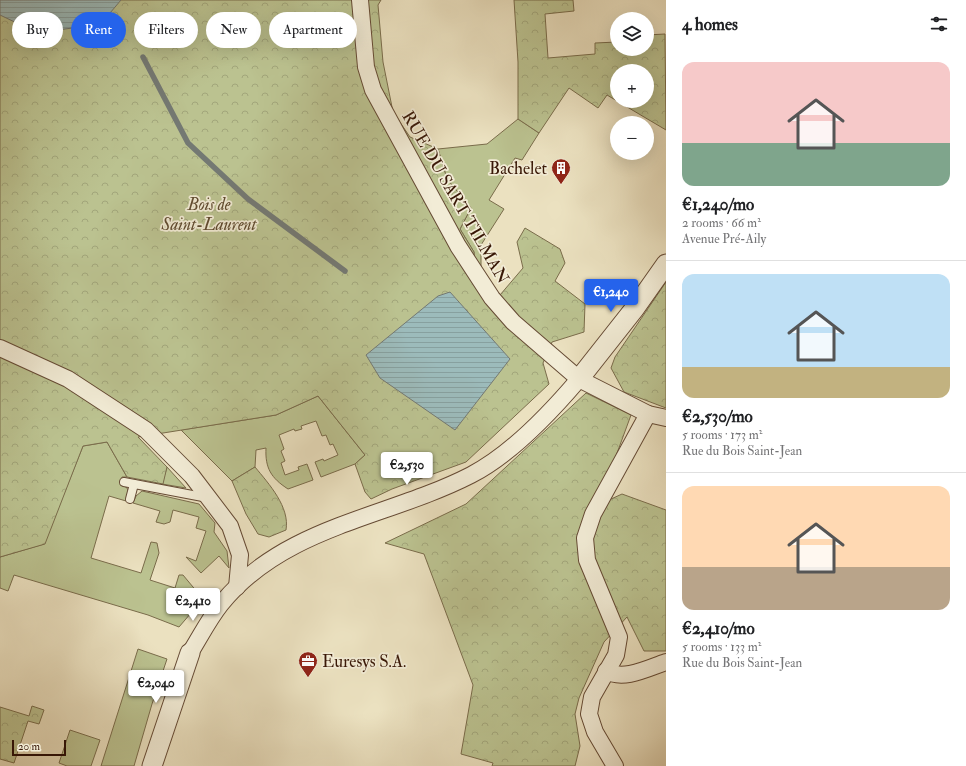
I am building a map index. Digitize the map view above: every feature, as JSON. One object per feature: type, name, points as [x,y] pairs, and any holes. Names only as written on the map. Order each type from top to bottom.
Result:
[{"type":"street","name":"RUE DU SART TILMAN","points":[[360,0],[366,68],[373,90],[458,246],[492,298],[513,322],[579,379],[648,414],[666,418]]},
{"type":"street","points":[[152,766],[190,653],[220,605],[237,587],[266,564],[293,546],[345,523],[470,476],[500,457],[559,403],[635,308],[666,264]]},
{"type":"street","points":[[0,348],[68,379],[146,430],[192,476],[230,526],[240,555],[237,587]]},
{"type":"street","points":[[615,766],[595,732],[589,714],[592,697],[616,655],[619,638],[587,560],[585,548],[586,530],[593,514],[648,414]]},
{"type":"street","points":[[606,672],[625,675],[666,662]]},
{"type":"lane","points":[[124,482],[209,498]]},
{"type":"lane","points":[[130,499],[134,484]]},
{"type":"green space","name":"Bois de Saint-Laurent","points":[[0,0],[381,0],[378,5],[383,62],[393,112],[410,137],[438,149],[447,179],[471,208],[460,229],[474,252],[474,259],[500,295],[523,268],[517,242],[525,228],[560,249],[565,263],[555,281],[585,304],[584,332],[552,342],[543,363],[549,384],[466,462],[392,489],[371,499],[365,492],[355,464],[365,455],[318,396],[276,415],[138,437],[167,467],[163,484],[127,477],[107,442],[83,446],[45,544],[0,557]]},
{"type":"green space","points":[[514,0],[573,0],[574,11],[545,14],[548,58],[595,54],[595,43],[610,42],[610,56],[654,56],[654,35],[665,34],[666,130],[654,123],[654,116],[642,116],[629,108],[654,108],[654,64],[610,64],[610,97],[607,95],[598,108],[569,88],[539,133],[518,119],[518,62]]},
{"type":"green space","points":[[518,119],[539,133],[522,160],[515,158],[489,200],[504,209],[481,245],[481,269],[474,259],[474,252],[460,229],[471,208],[447,179],[438,149],[487,144]]},
{"type":"green space","points":[[666,282],[666,408],[624,392],[611,368],[615,357]]},
{"type":"green space","points":[[586,393],[631,415],[598,505],[622,494],[666,510],[666,651],[644,651],[627,617],[604,642],[579,698],[575,714],[580,746],[575,766],[492,766],[493,763],[461,754],[473,685],[424,554],[385,543],[466,504]]},
{"type":"green space","points":[[318,396],[365,455],[355,464],[321,477],[315,462],[323,459],[324,461],[338,455],[333,444],[330,445],[326,435],[322,436],[316,421],[301,426],[302,429],[295,431],[294,429],[279,435],[284,449],[281,451],[285,461],[281,463],[285,475],[299,470],[298,467],[307,464],[313,480],[288,489],[277,481],[270,472],[266,448],[256,450],[255,467],[232,481],[181,430],[276,415]]},
{"type":"green space","points":[[107,442],[127,477],[122,477],[120,485],[126,487],[129,491],[126,501],[109,496],[91,558],[141,573],[151,542],[157,543],[159,553],[150,580],[175,588],[179,575],[183,575],[203,599],[179,627],[148,615],[14,575],[8,591],[0,588],[0,557],[44,544],[83,446]]},
{"type":"green space","points":[[167,467],[186,488],[162,484]]},
{"type":"green space","points":[[255,467],[277,496],[285,513],[286,530],[269,537],[258,534],[246,514],[232,481]]},
{"type":"green space","points":[[142,491],[199,504],[215,523],[214,532],[227,551],[229,568],[219,556],[201,573],[186,557],[196,561],[206,531],[196,528],[199,517],[173,510],[170,522],[164,524],[156,522],[160,511],[133,503],[136,496]]},
{"type":"green space","points":[[138,649],[167,659],[134,766],[101,766]]},
{"type":"green space","points":[[32,706],[44,710],[39,724],[28,721],[14,763],[0,759],[0,707],[29,716]]},
{"type":"green space","points":[[70,730],[100,740],[91,766],[67,766],[59,763]]},
{"type":"water","points":[[0,0],[121,0],[111,12],[71,12],[71,28],[63,29],[63,12],[12,12],[12,21],[0,15]]},
{"type":"water","points":[[450,292],[510,359],[455,430],[380,378],[366,355],[438,296]]},
{"type":"waterway","points":[[143,57],[188,143],[248,199],[345,271]]},
{"type":"place","name":"Bachelet","points":[[561,185]]},
{"type":"place","name":"Euresys S.A.","points":[[308,678]]}]
